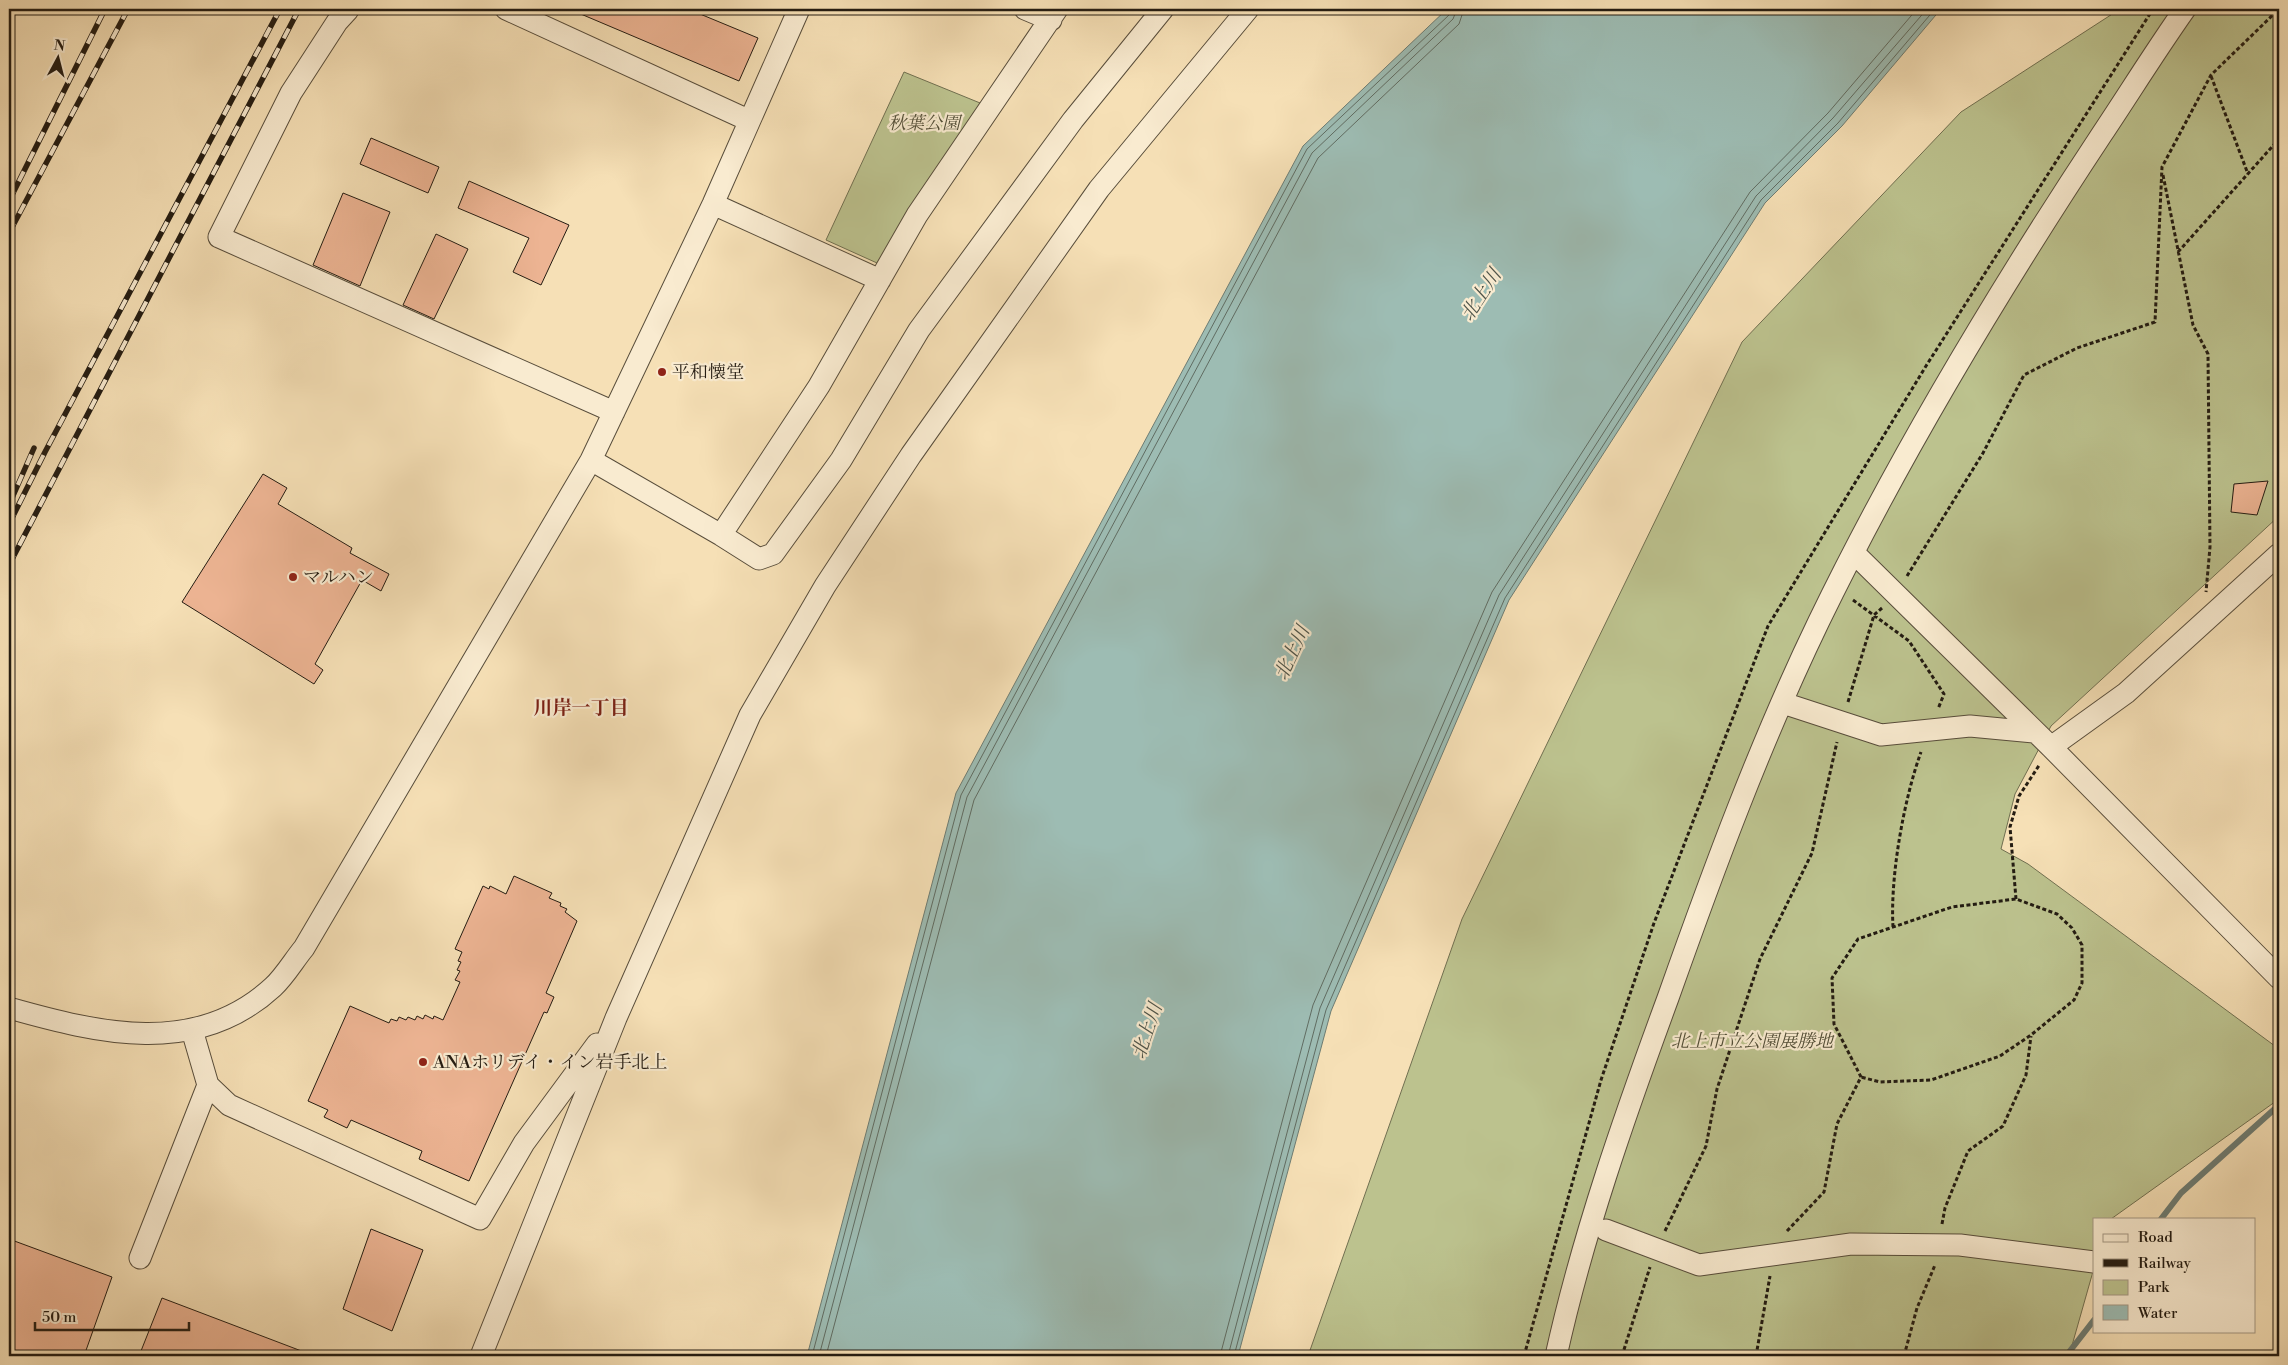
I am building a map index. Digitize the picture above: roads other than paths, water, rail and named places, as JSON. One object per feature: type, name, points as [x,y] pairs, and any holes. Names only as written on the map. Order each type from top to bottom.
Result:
[{"type":"street","points":[[506,9],[539,15],[748,120]]},
{"type":"street","points":[[9,1008],[76,1027],[135,1034],[192,1030],[236,1014],[274,986],[304,948],[591,460],[713,204],[748,120],[799,9]]},
{"type":"street","points":[[721,535],[819,386],[917,215],[1054,15],[1025,9]]},
{"type":"street","points":[[591,460],[759,559],[773,554],[841,460],[919,330],[1073,120],[1163,9]]},
{"type":"street","points":[[482,1356],[616,1018],[750,715],[826,586],[911,455],[1099,189],[1248,9]]},
{"type":"street","points":[[1556,1356],[1568,1304],[1623,1121],[1693,928],[1759,755],[1818,622],[1900,466],[2035,236],[2150,58],[2185,9]]},
{"type":"street","points":[[348,10],[337,22],[292,93],[219,237],[614,412]]},
{"type":"street","points":[[713,204],[880,280]]},
{"type":"street","points":[[1854,553],[2051,747],[2279,978]]},
{"type":"street","points":[[2051,747],[2126,693],[2279,554]]},
{"type":"street","points":[[1783,702],[1881,735],[1970,726],[2034,732]]},
{"type":"street","points":[[192,1030],[208,1085],[229,1105],[480,1219],[524,1143],[616,1018]]},
{"type":"street","points":[[140,1258],[208,1085]]},
{"type":"street","points":[[1606,1230],[1699,1264],[1851,1244],[1960,1245],[2093,1262]]},
{"type":"water","name":"北上川","points":[[1447,9],[1941,9],[1842,126],[1765,203],[1509,600],[1331,1011],[1238,1356],[807,1356],[956,793],[1303,146]]},
{"type":"waterway","points":[[2162,1218],[2181,1193],[2279,1105]]},
{"type":"waterway","points":[[2066,1356],[2093,1321]]},
{"type":"railway","points":[[9,201],[105,9]]},
{"type":"railway","points":[[9,233],[128,9]]},
{"type":"railway","points":[[9,524],[45,452],[280,9]]},
{"type":"railway","points":[[9,565],[299,9]]},
{"type":"railway","points":[[9,505],[34,448]]},
{"type":"place","name":"平和懐堂","points":[[662,372]]},
{"type":"place","name":"マルハン","points":[[293,577]]},
{"type":"place","name":"ANAホリデイ・イン岩手北上","points":[[423,1062]]},
{"type":"district","name":"川岸一丁目","points":[[581,708]]},
{"type":"park label","name":"秋葉公園","points":[[924,123]]},
{"type":"park label","name":"北上市立公園展勝地","points":[[1752,1041]]}]
